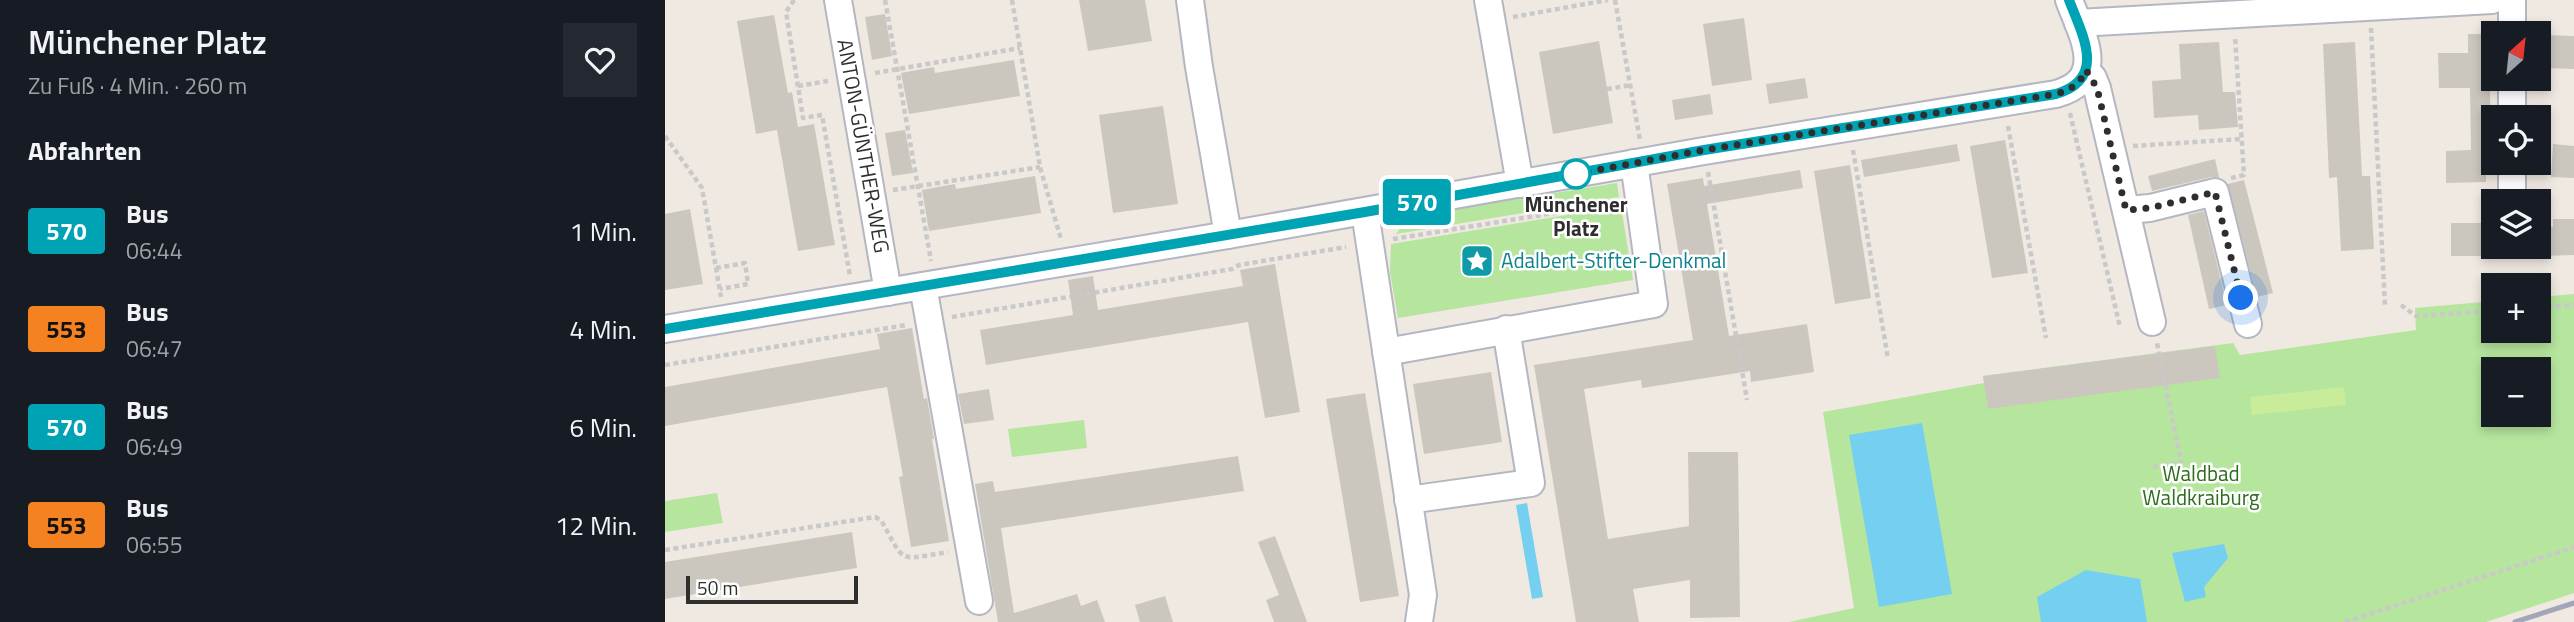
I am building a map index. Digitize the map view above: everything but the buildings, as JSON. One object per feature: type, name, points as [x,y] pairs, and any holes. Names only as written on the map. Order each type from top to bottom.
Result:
[{"type":"street","name":"ANTON-GÜNTHER-WEG","points":[[838,0],[888,292]]},
{"type":"street","points":[[1190,0],[1228,235]]},
{"type":"street","points":[[665,329],[1365,212],[1704,150],[2061,93],[2079,83],[2086,70],[2088,56],[2073,11],[2234,14],[2492,0]]},
{"type":"street","points":[[2512,0],[2512,21]]},
{"type":"street","points":[[1490,10],[1520,184]]},
{"type":"street","points":[[2086,70],[2097,88],[2152,322]]},
{"type":"street","points":[[1386,352],[1654,304],[1639,199],[1639,162]]},
{"type":"street","points":[[2126,210],[2150,208],[2215,192],[2248,324]]},
{"type":"street","points":[[1365,212],[1423,595],[1419,622]]},
{"type":"street","points":[[929,285],[929,321],[979,601]]},
{"type":"street","points":[[1408,500],[1531,483],[1506,329]]},
{"type":"path","points":[[794,0],[786,12],[803,118],[822,115],[854,297]]},
{"type":"path","points":[[885,0],[918,186],[929,285]]},
{"type":"path","points":[[1012,0],[1039,167],[1066,262]]},
{"type":"path","points":[[1490,10],[1608,0]]},
{"type":"path","points":[[1615,0],[1630,85],[1639,162]]},
{"type":"path","points":[[2370,6],[2385,307]]},
{"type":"path","points":[[2215,192],[2223,180],[2244,175],[2234,14]]},
{"type":"path","points":[[798,86],[1020,48]]},
{"type":"path","points":[[1607,89],[1630,85]]},
{"type":"path","points":[[2061,93],[2120,327]]},
{"type":"path","points":[[2004,104],[2046,338]]},
{"type":"path","points":[[1849,128],[1888,359]]},
{"type":"path","points":[[665,136],[702,188],[725,319]]},
{"type":"path","points":[[2111,147],[2241,139]]},
{"type":"path","points":[[1704,150],[1747,400]]},
{"type":"path","points":[[837,200],[1039,167]]},
{"type":"path","points":[[665,365],[1232,269],[1239,265],[1639,199]]},
{"type":"path","points":[[716,268],[745,263],[748,284],[720,289]]},
{"type":"path","points":[[2402,305],[2416,316],[2481,311]]},
{"type":"path","points":[[2551,306],[2574,305]]},
{"type":"path","points":[[2152,322],[2181,462],[2153,467]]},
{"type":"path","points":[[665,550],[875,517],[881,520],[900,555],[907,559],[969,549]]},
{"type":"path","points":[[2345,622],[2574,547]]},
{"type":"green space","points":[[1617,183],[1619,197],[1396,234],[1402,226],[1420,215]]},
{"type":"green space","points":[[1621,206],[1633,280],[1398,318],[1390,272],[1391,244]]},
{"type":"green space","name":"Waldbad Waldkraiburg","points":[[2574,294],[2574,593],[2486,622],[1789,622],[1854,608],[1823,412],[1984,383],[1983,376],[2233,343],[2240,355],[2416,330],[2415,308],[2481,302],[2481,343],[2551,343],[2551,296]]},
{"type":"green space","points":[[2344,387],[2346,405],[2252,415],[2250,397]]},
{"type":"green space","points":[[1084,420],[1087,448],[1012,457],[1008,429]]},
{"type":"green space","points":[[717,493],[723,523],[665,532],[665,501]]},
{"type":"water","points":[[1922,423],[1952,594],[1879,607],[1849,435]]},
{"type":"water","points":[[1527,503],[1543,597],[1532,599],[1516,505]]},
{"type":"water","points":[[2224,544],[2228,558],[2204,587],[2206,597],[2185,602],[2172,553]]},
{"type":"water","points":[[2086,570],[2140,579],[2147,622],[2041,622],[2037,597]]},
{"type":"railway","points":[[2515,622],[2574,603]]},
{"type":"bus line","name":"570","points":[[665,329],[1365,212],[1704,150],[2004,104],[2065,92],[2079,83],[2088,63],[2087,46],[2069,0]]},
{"type":"place","name":"Münchener Platz","points":[[1576,174]]},
{"type":"place","name":"Adalbert-Stifter-Denkmal","points":[[1477,261]]},
{"type":"route","points":[[1576,174],[1704,150],[2056,94],[2079,83],[2086,70],[2097,88],[2126,210],[2150,208],[2215,192],[2241,298]]}]
